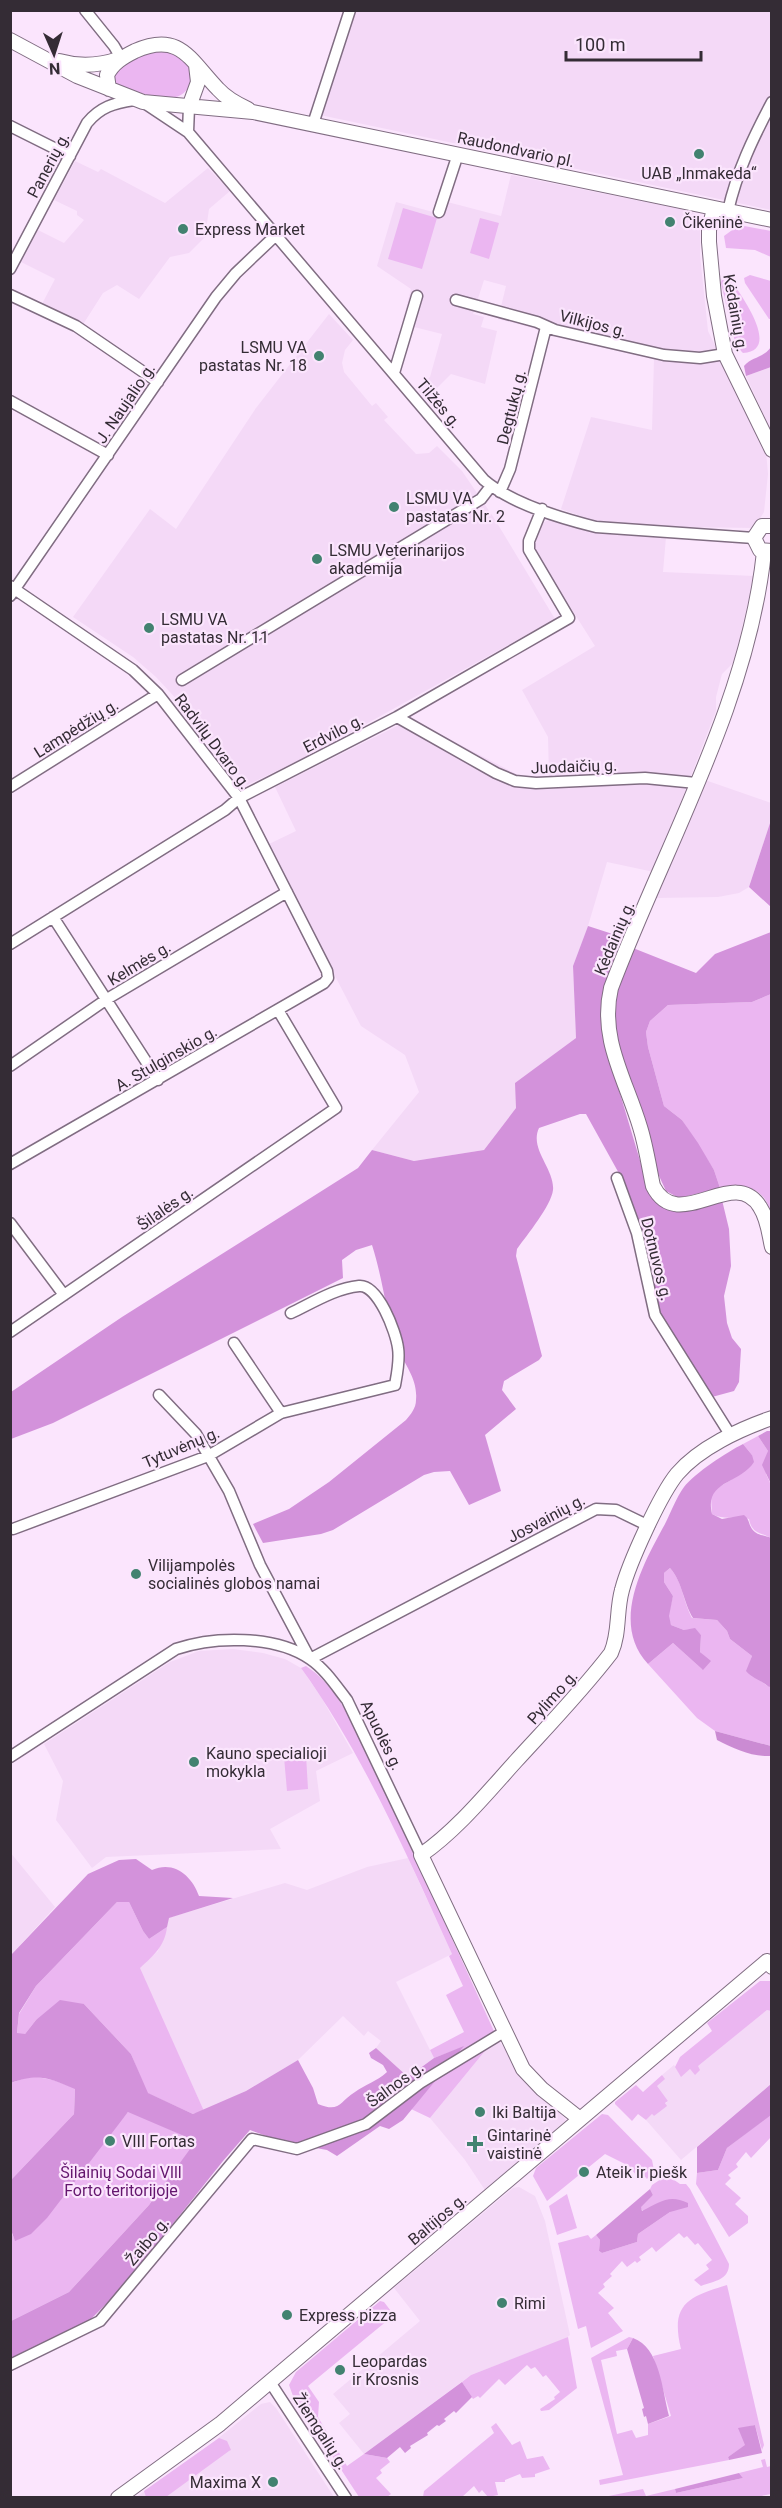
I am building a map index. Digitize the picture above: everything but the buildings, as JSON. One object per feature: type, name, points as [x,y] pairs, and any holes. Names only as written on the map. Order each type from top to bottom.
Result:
[{"type":"main road","points":[[10,40],[50,59],[77,76],[138,101],[189,107],[198,82],[196,65],[178,48],[168,44],[147,46],[121,58],[94,65],[71,65],[50,59]]},
{"type":"main road","points":[[110,89],[107,75],[121,58]]},
{"type":"main road","name":"Raudondvario pl.","points":[[196,65],[225,96],[253,112]]},
{"type":"main road","name":"Raudondvario pl.","points":[[189,107],[253,112],[771,220]]},
{"type":"main road","name":"Kėdainių g.","points":[[721,209],[709,230],[709,242],[714,296],[725,354],[771,450]]},
{"type":"main road","points":[[768,551],[757,546],[754,538],[762,526],[771,524]]},
{"type":"main road","name":"Kėdainių g.","points":[[768,551],[742,658],[696,783],[611,988],[607,1006],[607,1026],[610,1041],[641,1128],[653,1186],[657,1194],[671,1204],[680,1205],[725,1193],[747,1195],[759,1204],[764,1213],[771,1247]]},
{"type":"main road","points":[[649,1526],[678,1474],[704,1452],[731,1436],[771,1418]]},
{"type":"main road","name":"Pylimo g.","points":[[421,1855],[450,1831],[500,1779],[611,1653],[617,1637],[622,1590],[649,1526]]},
{"type":"main road","name":"Apuolės g.","points":[[421,1855],[523,2069],[530,2078],[580,2119]]},
{"type":"main road","name":"Baltijos g.","points":[[118,2498],[220,2424],[580,2119],[770,1962]]},
{"type":"street","points":[[85,10],[121,58]]},
{"type":"street","points":[[314,124],[350,10]]},
{"type":"street","name":"Tilžės g.","points":[[138,101],[188,132],[395,368],[495,489],[572,521],[612,529],[754,538]]},
{"type":"street","name":"Panerių g.","points":[[10,269],[94,115],[109,105],[138,101]]},
{"type":"street","points":[[721,209],[734,184],[747,148],[771,102]]},
{"type":"street","points":[[188,132],[189,107]]},
{"type":"street","points":[[10,126],[70,156]]},
{"type":"street","points":[[439,212],[458,154]]},
{"type":"street","name":"J. Naujalio g.","points":[[12,590],[225,285],[276,235]]},
{"type":"street","points":[[10,295],[76,326],[158,382]]},
{"type":"street","points":[[395,368],[417,296]]},
{"type":"street","name":"Vilkijos g.","points":[[456,300],[537,322],[546,327],[664,355],[700,358],[725,354]]},
{"type":"street","name":"Degtukų g.","points":[[495,489],[510,469],[546,327]]},
{"type":"street","points":[[10,401],[108,455]]},
{"type":"street","points":[[182,680],[495,489]]},
{"type":"street","name":"Erdvilo g.","points":[[10,944],[225,810],[239,798],[397,717],[569,618],[529,550],[529,541],[542,509]]},
{"type":"street","name":"Radvilų Dvaro g.","points":[[12,590],[133,670],[158,694],[239,798],[327,971]]},
{"type":"street","name":"Lampėdžių g.","points":[[10,787],[158,694]]},
{"type":"street","name":"Juodaičių g.","points":[[397,717],[496,773],[515,781],[536,783],[645,778],[696,783]]},
{"type":"street","name":"Kelmės g.","points":[[10,1066],[107,999],[286,892]]},
{"type":"street","points":[[53,917],[158,1080]]},
{"type":"street","name":"A. Stulginskio g.","points":[[10,1164],[324,983],[328,978],[327,971]]},
{"type":"street","name":"Šilalės g.","points":[[10,1332],[336,1108],[278,1010]]},
{"type":"street","name":"Dotnuvos g.","points":[[617,1178],[637,1233],[655,1315],[731,1436]]},
{"type":"street","points":[[10,1223],[64,1295]]},
{"type":"street","name":"Tytuvėnų g.","points":[[13,1529],[208,1456],[281,1413],[395,1385],[398,1372],[398,1349],[375,1292],[362,1285],[338,1291],[291,1313]]},
{"type":"street","points":[[234,1343],[281,1413]]},
{"type":"street","points":[[159,1395],[196,1434],[238,1507],[260,1565],[310,1659]]},
{"type":"street","name":"Josvainių g.","points":[[310,1659],[597,1509],[616,1510],[649,1526]]},
{"type":"street","name":"Apuolės g.","points":[[10,1757],[176,1649],[188,1645],[226,1640],[267,1643],[310,1659],[331,1678],[347,1700],[421,1855]]},
{"type":"street","name":"Šalnos g.","points":[[297,2149],[366,2124],[420,2083],[504,2032]]},
{"type":"street","name":"Žaibo g.","points":[[10,2366],[100,2320],[252,2139],[297,2149]]},
{"type":"street","name":"Žiemgalių g.","points":[[270,2382],[346,2498]]},
{"type":"shaded area","points":[[355,11],[771,11],[771,210],[320,115]]},
{"type":"shaded area","points":[[75,161],[98,172],[101,169],[165,203],[208,168],[230,191],[209,209],[205,237],[189,253],[170,257],[139,299],[117,285],[103,293],[82,326],[42,304],[55,279],[21,262],[38,230],[64,243],[84,220],[77,215],[77,211],[54,200]]},
{"type":"shaded area","points":[[511,175],[690,211],[697,215],[700,223],[700,255],[708,331],[766,451],[768,474],[764,512],[754,528],[617,526],[594,521],[561,509],[591,417],[652,430],[654,359],[498,319],[506,286],[484,280],[473,314],[484,317],[481,327],[497,331],[485,384],[451,374],[426,399],[417,389],[430,377],[442,334],[402,324],[411,289],[377,266],[396,202],[433,212],[436,199],[501,216]]},
{"type":"shaded area","name":"LSMU Veterinarijos akademija","points":[[329,314],[353,340],[345,350],[342,363],[344,372],[372,406],[376,403],[388,417],[384,420],[416,454],[429,453],[437,446],[462,471],[494,518],[555,619],[312,754],[247,785],[156,677],[133,657],[73,617],[150,509],[176,529],[256,408]]},
{"type":"shaded area","points":[[771,347],[771,367],[746,376],[744,366]]},
{"type":"shaded area","points":[[771,367],[771,431],[746,376]]},
{"type":"shaded area","points":[[551,520],[582,530],[666,537],[663,572],[754,576],[734,662],[722,674],[716,697],[716,711],[654,872],[607,862],[588,926],[573,966],[576,1038],[516,1083],[516,1108],[484,1150],[414,1161],[372,1150],[419,1092],[405,1055],[361,1026],[267,845],[296,831],[275,787],[411,719],[520,776],[549,776],[548,737],[522,690],[595,646],[534,550],[540,526]]},
{"type":"shaded area","points":[[705,780],[771,803],[771,820],[749,887],[739,893],[718,897],[656,898]]},
{"type":"shaded area","points":[[771,820],[771,907],[749,887]]},
{"type":"shaded area","points":[[588,926],[625,938],[602,995],[601,1016],[607,1050],[647,1184],[656,1198],[722,1200],[729,1229],[731,1266],[724,1296],[727,1323],[732,1338],[741,1349],[739,1382],[734,1391],[712,1397],[669,1330],[660,1312],[654,1285],[653,1246],[642,1230],[621,1177],[586,1114],[580,1114],[539,1128],[537,1136],[537,1144],[553,1182],[553,1190],[543,1212],[517,1249],[516,1256],[542,1356],[504,1381],[502,1390],[516,1409],[485,1435],[501,1491],[469,1505],[450,1471],[434,1472],[424,1475],[333,1530],[321,1534],[263,1543],[253,1524],[289,1509],[329,1482],[406,1420],[414,1408],[415,1386],[394,1335],[372,1245],[356,1250],[342,1260],[343,1278],[53,1423],[11,1439],[11,1392],[122,1317],[358,1168],[372,1150],[414,1161],[484,1150],[516,1108],[515,1083],[576,1038],[573,966]]},
{"type":"shaded area","points":[[771,932],[771,994],[752,1002],[668,1005],[650,1021],[646,1032],[664,1106],[682,1120],[698,1143],[714,1170],[720,1188],[679,1198],[666,1191],[654,1165],[637,1099],[616,1039],[615,1006],[620,981],[633,948],[696,973],[715,954]]},
{"type":"shaded area","points":[[771,1431],[771,1484],[762,1465],[768,1451],[758,1436]]},
{"type":"shaded area","points":[[743,1444],[752,1455],[754,1462],[713,1495],[712,1514],[722,1519],[744,1515],[754,1531],[771,1538],[772,1686],[769,1687],[746,1671],[752,1656],[730,1639],[727,1631],[717,1620],[693,1618],[678,1580],[670,1568],[664,1573],[664,1582],[673,1596],[669,1616],[671,1625],[684,1630],[695,1628],[701,1635],[700,1652],[711,1661],[703,1670],[673,1643],[648,1664],[637,1648],[632,1630],[631,1612],[640,1575],[681,1491],[703,1469]]},
{"type":"shaded area","name":"Kauno specialioji mokykla","points":[[233,1649],[285,1659],[301,1668],[321,1697],[353,1753],[316,1771],[320,1801],[270,1829],[281,1849],[106,1857],[92,1868],[56,1820],[63,1781],[44,1744],[170,1662],[199,1651]]},
{"type":"shaded area","points":[[715,1731],[771,1746],[771,1756],[750,1754],[730,1746],[717,1740]]},
{"type":"shaded area","points":[[10,1852],[55,1907],[11,1955],[10,1955]]},
{"type":"shaded area","points":[[408,1858],[452,1954],[396,1982],[434,2058],[407,2077],[376,2048],[381,2041],[368,2031],[364,2036],[343,2016],[298,2060],[246,2091],[204,2111],[139,1968],[158,1951],[168,1918],[285,1883],[307,1890],[367,1867]]},
{"type":"shaded area","points":[[136,1859],[152,1870],[168,1867],[181,1872],[192,1882],[199,1896],[233,1898],[169,1918],[167,1927],[149,1939],[129,1902],[117,1902],[36,1986],[19,2013],[17,2033],[25,2034],[36,2020],[60,2000],[84,2004],[131,2054],[148,2093],[193,2114],[246,2091],[298,2060],[313,2088],[318,2104],[335,2107],[387,2072],[383,2065],[371,2058],[369,2053],[376,2048],[408,2077],[434,2058],[464,2046],[403,2120],[389,2129],[380,2126],[337,2156],[327,2150],[283,2142],[250,2130],[120,2290],[89,2321],[11,2360],[11,2321],[69,2292],[149,2205],[193,2145],[191,2139],[128,2112],[47,2218],[31,2234],[15,2241],[11,2230],[11,2180],[74,2114],[75,2089],[43,2078],[29,2078],[11,2083],[11,1955],[88,1874],[119,1860]]},
{"type":"shaded area","points":[[767,2010],[772,2011],[771,2084],[681,2160],[646,2120],[652,2114],[654,2116],[668,2101],[656,2086],[664,2079],[662,2075],[674,2065],[681,2076],[690,2069],[695,2074],[697,2066]]},
{"type":"shaded area","points":[[498,2040],[532,2085],[566,2120],[485,2190],[465,2160],[430,2118],[489,2046]]},
{"type":"shaded area","points":[[771,2084],[771,2115],[727,2148],[718,2170],[697,2173],[697,2147]]},
{"type":"shaded area","points":[[519,2187],[535,2196],[545,2221],[570,2335],[565,2339],[471,2375],[364,2454],[339,2423],[350,2414],[333,2394],[420,2321],[394,2288],[513,2188]]},
{"type":"shaded area","points":[[650,2189],[653,2195],[641,2207],[642,2211],[670,2199],[688,2203],[688,2207],[670,2212],[638,2234],[637,2242],[602,2253],[599,2251],[600,2240],[596,2235]]},
{"type":"shaded area","points":[[633,2338],[642,2343],[654,2360],[662,2382],[669,2416],[648,2424],[646,2416],[644,2417],[642,2409],[644,2408],[627,2349]]},
{"type":"shaded area","points":[[462,2382],[472,2397],[456,2413],[454,2411],[444,2419],[446,2421],[437,2425],[427,2433],[428,2435],[410,2446],[411,2448],[405,2453],[400,2447],[387,2458],[364,2454]]},
{"type":"shaded area","points":[[270,2402],[334,2497],[135,2498],[216,2440],[261,2404]]},
{"type":"shaded area","points":[[755,2425],[762,2453],[729,2460],[728,2457],[745,2445],[738,2428]]},
{"type":"shaded area","points":[[739,2473],[743,2478],[676,2493],[675,2489]]},
{"type":"green space","points":[[156,49],[176,55],[186,63],[191,75],[191,83],[180,95],[174,98],[159,97],[124,88],[112,82],[113,70]]},
{"type":"green space","points":[[403,208],[437,218],[422,269],[388,259]]},
{"type":"green space","points":[[480,218],[499,223],[489,259],[470,253]]},
{"type":"green space","points":[[739,225],[771,231],[771,257],[755,250],[726,248],[724,236]]},
{"type":"green space","points":[[750,275],[771,281],[771,319],[745,283],[744,278]]},
{"type":"green space","points":[[724,276],[731,280],[743,297],[755,321],[759,343],[754,350],[743,353],[736,346],[721,283]]},
{"type":"green space","points":[[771,994],[771,1215],[764,1198],[753,1189],[737,1186],[720,1188],[714,1170],[682,1120],[664,1106],[646,1032],[650,1021],[668,1005],[752,1002]]},
{"type":"green space","points":[[758,1436],[768,1451],[766,1474],[771,1485],[771,1538],[754,1530],[749,1519],[712,1514],[711,1497],[714,1490],[731,1480],[752,1455],[743,1444]]},
{"type":"green space","points":[[670,1568],[678,1580],[692,1618],[717,1620],[727,1631],[730,1639],[752,1656],[747,1671],[769,1687],[771,1686],[771,1746],[715,1731],[697,1718],[648,1664],[673,1643],[702,1669],[705,1657],[700,1652],[701,1635],[695,1629],[684,1630],[671,1625],[668,1616],[673,1596],[664,1582],[664,1573]]},
{"type":"green space","points":[[306,1666],[333,1691],[364,1745],[498,2040],[489,2046],[430,2118],[411,2109],[463,2047],[434,2058],[430,2050],[464,2032],[446,1995],[463,1986],[449,1956],[452,1954],[383,1807],[344,1735],[301,1668]]},
{"type":"green space","points":[[306,1755],[308,1789],[287,1791],[284,1757]]},
{"type":"green space","points":[[117,1902],[129,1902],[149,1939],[167,1927],[161,1945],[140,1968],[204,2111],[193,2114],[147,2093],[131,2054],[84,2004],[36,2020],[25,2034],[17,2034],[19,2014],[36,1986]]},
{"type":"green space","points":[[760,1981],[771,1981],[771,2011],[767,2010],[698,2066],[700,2070],[695,2075],[690,2069],[681,2077],[675,2067],[680,2057],[712,2031],[707,2023]]},
{"type":"green space","points":[[662,2075],[665,2079],[657,2086],[668,2101],[665,2103],[667,2106],[654,2116],[652,2114],[646,2120],[638,2114],[632,2121],[615,2104],[636,2085],[643,2092]]},
{"type":"green space","points":[[31,2076],[53,2080],[75,2088],[74,2114],[11,2180],[11,2083]]},
{"type":"green space","name":"Šilainių Sodai Vlll Forto teritorijoje","points":[[129,2111],[191,2139],[194,2145],[149,2205],[69,2292],[11,2321],[10,2230],[15,2240]]},
{"type":"green space","points":[[602,2114],[608,2115],[652,2160],[654,2170],[647,2179],[640,2171],[636,2175],[629,2166],[605,2154],[547,2201],[533,2176],[536,2168]]},
{"type":"green space","points":[[771,2114],[771,2137],[751,2158],[746,2152],[736,2164],[738,2167],[728,2175],[731,2178],[725,2184],[741,2198],[735,2204],[748,2216],[748,2223],[729,2237],[696,2184],[697,2173],[718,2170],[727,2148]]},
{"type":"green space","points":[[667,2175],[680,2184],[686,2184],[690,2189],[729,2264],[728,2269],[724,2277],[701,2286],[694,2280],[709,2269],[706,2265],[712,2260],[698,2243],[695,2245],[687,2236],[684,2238],[679,2233],[656,2252],[652,2247],[639,2257],[641,2260],[637,2263],[635,2261],[627,2267],[622,2261],[610,2274],[612,2276],[603,2284],[605,2287],[598,2293],[614,2308],[608,2313],[623,2331],[591,2348],[586,2326],[578,2329],[558,2243],[588,2235],[591,2239],[596,2235],[600,2240],[599,2251],[602,2253],[637,2242],[638,2234],[670,2212],[643,2211],[640,2207],[653,2195],[650,2189],[652,2185]]},
{"type":"green space","points":[[567,2194],[577,2228],[557,2235],[549,2206]]},
{"type":"green space","points":[[727,2285],[764,2445],[762,2450],[755,2425],[739,2429],[746,2445],[728,2457],[729,2460],[600,2485],[599,2480],[623,2475],[591,2358],[629,2337],[633,2338],[627,2349],[616,2351],[617,2356],[601,2360],[617,2434],[632,2430],[636,2438],[648,2435],[648,2424],[671,2416],[653,2356],[681,2349],[678,2322],[680,2312],[685,2305],[702,2294]]},
{"type":"green space","points":[[380,2301],[384,2302],[394,2315],[308,2386],[319,2402],[318,2417],[347,2466],[364,2454],[387,2458],[390,2462],[380,2470],[382,2473],[376,2478],[391,2494],[387,2497],[359,2497],[293,2396],[289,2385],[296,2372]]},
{"type":"green space","points":[[568,2337],[577,2388],[549,2410],[541,2411],[540,2409],[555,2399],[554,2397],[560,2392],[546,2375],[543,2377],[535,2367],[531,2369],[527,2365],[505,2385],[499,2379],[480,2398],[478,2396],[473,2399],[462,2382],[471,2375]]},
{"type":"green space","points":[[496,2423],[512,2445],[520,2441],[527,2459],[543,2456],[550,2469],[535,2474],[535,2477],[522,2478],[520,2474],[505,2482],[495,2482],[498,2495],[488,2497],[482,2490],[479,2493],[474,2486],[462,2497],[423,2497],[424,2491],[494,2433],[491,2427]]},
{"type":"green space","points":[[219,2438],[227,2441],[231,2450],[166,2497],[146,2497],[144,2491]]},
{"type":"green space","points":[[765,2459],[767,2467],[771,2466],[771,2494],[756,2497],[599,2498],[643,2489],[646,2496],[675,2489],[676,2493],[743,2478],[739,2473],[763,2467],[761,2460]]},
{"type":"place","name":"UAB „Inmakeda“","points":[[699,154]]},
{"type":"place","name":"Čikeninė","points":[[670,222]]},
{"type":"place","name":"Express Market","points":[[183,229]]},
{"type":"place","name":"LSMU VA pastatas Nr. 18","points":[[319,356]]},
{"type":"place","name":"LSMU VA pastatas Nr. 2","points":[[394,507]]},
{"type":"place","name":"LSMU Veterinarijos akademija","points":[[317,559]]},
{"type":"place","name":"LSMU VA pastatas Nr. 11","points":[[149,628]]},
{"type":"place","name":"Vilijampolės socialinės globos namai","points":[[136,1574]]},
{"type":"place","name":"Kauno specialioji mokykla","points":[[194,1762]]},
{"type":"place","name":"Iki Baltija","points":[[480,2112]]},
{"type":"place","name":"VIII Fortas","points":[[110,2141]]},
{"type":"place","name":"Gintarinė vaistinė","points":[[475,2144]]},
{"type":"place","name":"Ateik ir piešk","points":[[584,2172]]},
{"type":"place","name":"Rimi","points":[[502,2303]]},
{"type":"place","name":"Express pizza","points":[[287,2315]]},
{"type":"place","name":"Leopardas ir Krosnis","points":[[340,2370]]},
{"type":"place","name":"Maxima X","points":[[273,2482]]}]
